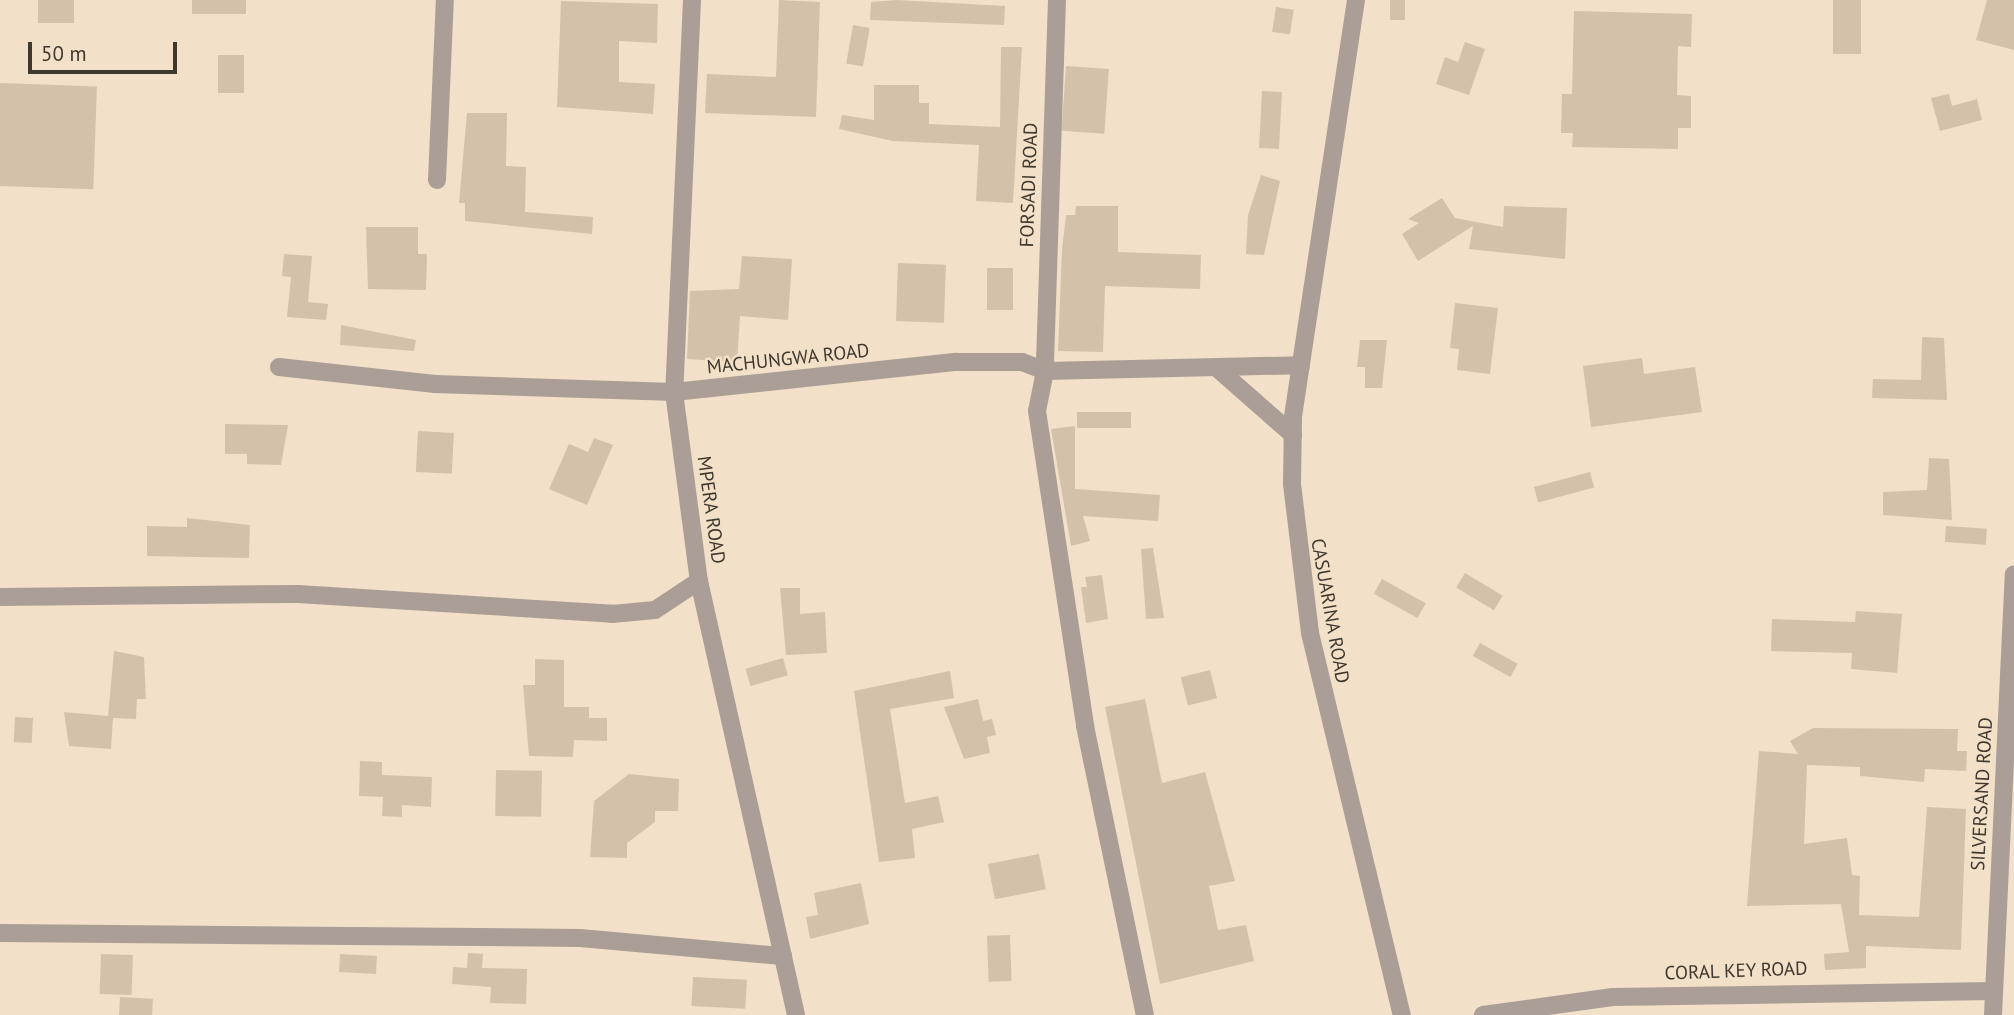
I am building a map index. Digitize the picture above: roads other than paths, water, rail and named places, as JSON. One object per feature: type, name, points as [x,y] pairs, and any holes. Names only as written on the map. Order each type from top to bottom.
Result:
[{"type":"street","points":[[438,180],[445,0]]},
{"type":"street","name":"MPERA ROAD","points":[[692,0],[674,392],[699,581],[796,1015]]},
{"type":"street","name":"FORSADI ROAD","points":[[1057,0],[1045,371],[1037,401],[1085,726],[1145,1015]]},
{"type":"street","name":"CASUARINA ROAD","points":[[1356,0],[1301,365],[1293,435],[1298,564],[1310,633],[1402,1015]]},
{"type":"street","name":"MACHUNGWA ROAD","points":[[279,367],[435,384],[674,392],[956,362],[1022,362],[1045,371],[1301,365]]},
{"type":"street","points":[[1218,369],[1293,435]]},
{"type":"street","name":"SILVERSAND ROAD","points":[[1993,1015],[2014,575]]},
{"type":"street","points":[[0,597],[312,594],[612,614],[655,610],[699,581]]},
{"type":"street","points":[[0,933],[580,938],[783,956]]},
{"type":"street","name":"CORAL KEY ROAD","points":[[1483,1015],[1638,996],[1993,991]]}]
